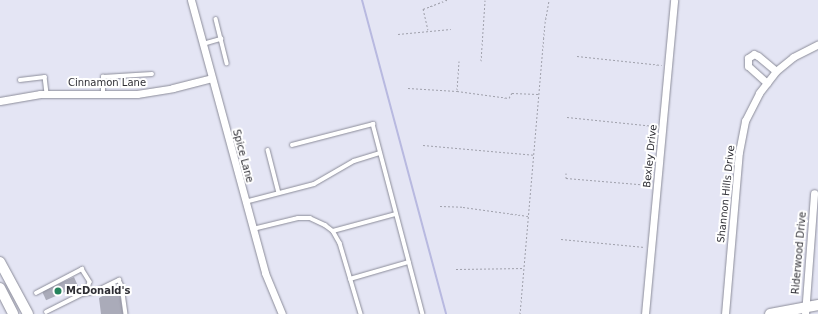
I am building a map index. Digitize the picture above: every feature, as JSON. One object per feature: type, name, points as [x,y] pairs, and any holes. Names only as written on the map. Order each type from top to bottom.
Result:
[{"type":"main road","points":[[0,288],[13,313],[26,310],[1,265]]},
{"type":"main road","points":[[770,314],[805,311],[818,305]]},
{"type":"street","name":"Spice Lane","points":[[192,0],[252,230],[265,273],[282,314]]},
{"type":"street","name":"Bexley Drive","points":[[645,314],[674,0]]},
{"type":"street","name":"Shannon Hills Drive","points":[[725,314],[739,152],[745,121],[759,93],[776,71],[793,58],[818,44]]},
{"type":"street","points":[[767,83],[748,66],[748,58],[754,54],[776,71]]},
{"type":"street","name":"Cinnamon Lane","points":[[0,101],[47,94],[103,95],[154,92],[212,78]]},
{"type":"street","name":"Riderwood Drive","points":[[805,311],[814,193]]},
{"type":"lane","points":[[216,19],[227,63]]},
{"type":"lane","points":[[203,44],[221,39]]},
{"type":"lane","points":[[103,95],[103,77],[152,74]]},
{"type":"lane","points":[[20,80],[45,77],[47,94]]},
{"type":"lane","points":[[292,145],[373,124],[423,314]]},
{"type":"lane","points":[[268,150],[279,193]]},
{"type":"lane","points":[[245,202],[320,181],[354,161],[380,153]]},
{"type":"lane","points":[[333,231],[396,214]]},
{"type":"lane","points":[[252,230],[290,219],[305,218],[318,221],[333,231],[340,243],[361,314]]},
{"type":"lane","points":[[350,279],[409,262]]},
{"type":"lane","points":[[36,293],[82,269],[90,282],[87,292]]},
{"type":"lane","points":[[46,312],[87,292],[94,292],[119,280],[122,286],[126,314]]},
{"type":"path","points":[[428,30],[422,9],[447,0]]},
{"type":"path","points":[[481,61],[485,0]]},
{"type":"path","points":[[520,314],[535,155],[539,94],[549,0]]},
{"type":"path","points":[[398,34],[451,29]]},
{"type":"path","points":[[577,56],[668,65]]},
{"type":"path","points":[[457,91],[459,61]]},
{"type":"path","points":[[408,88],[457,91],[509,98],[512,93],[539,94]]},
{"type":"path","points":[[567,117],[663,127]]},
{"type":"path","points":[[423,145],[535,155]]},
{"type":"path","points":[[566,173],[566,178],[657,186]]},
{"type":"path","points":[[440,206],[463,207],[529,216]]},
{"type":"path","points":[[561,240],[651,247]]},
{"type":"path","points":[[456,269],[524,268]]},
{"type":"building","name":"McDonald's","points":[[74,277],[78,286],[46,300],[42,291]]},
{"type":"building","points":[[119,287],[123,314],[101,314],[99,298]]},
{"type":"waterway","points":[[362,0],[446,314]]},
{"type":"place","name":"McDonald's","points":[[58,291]]}]
